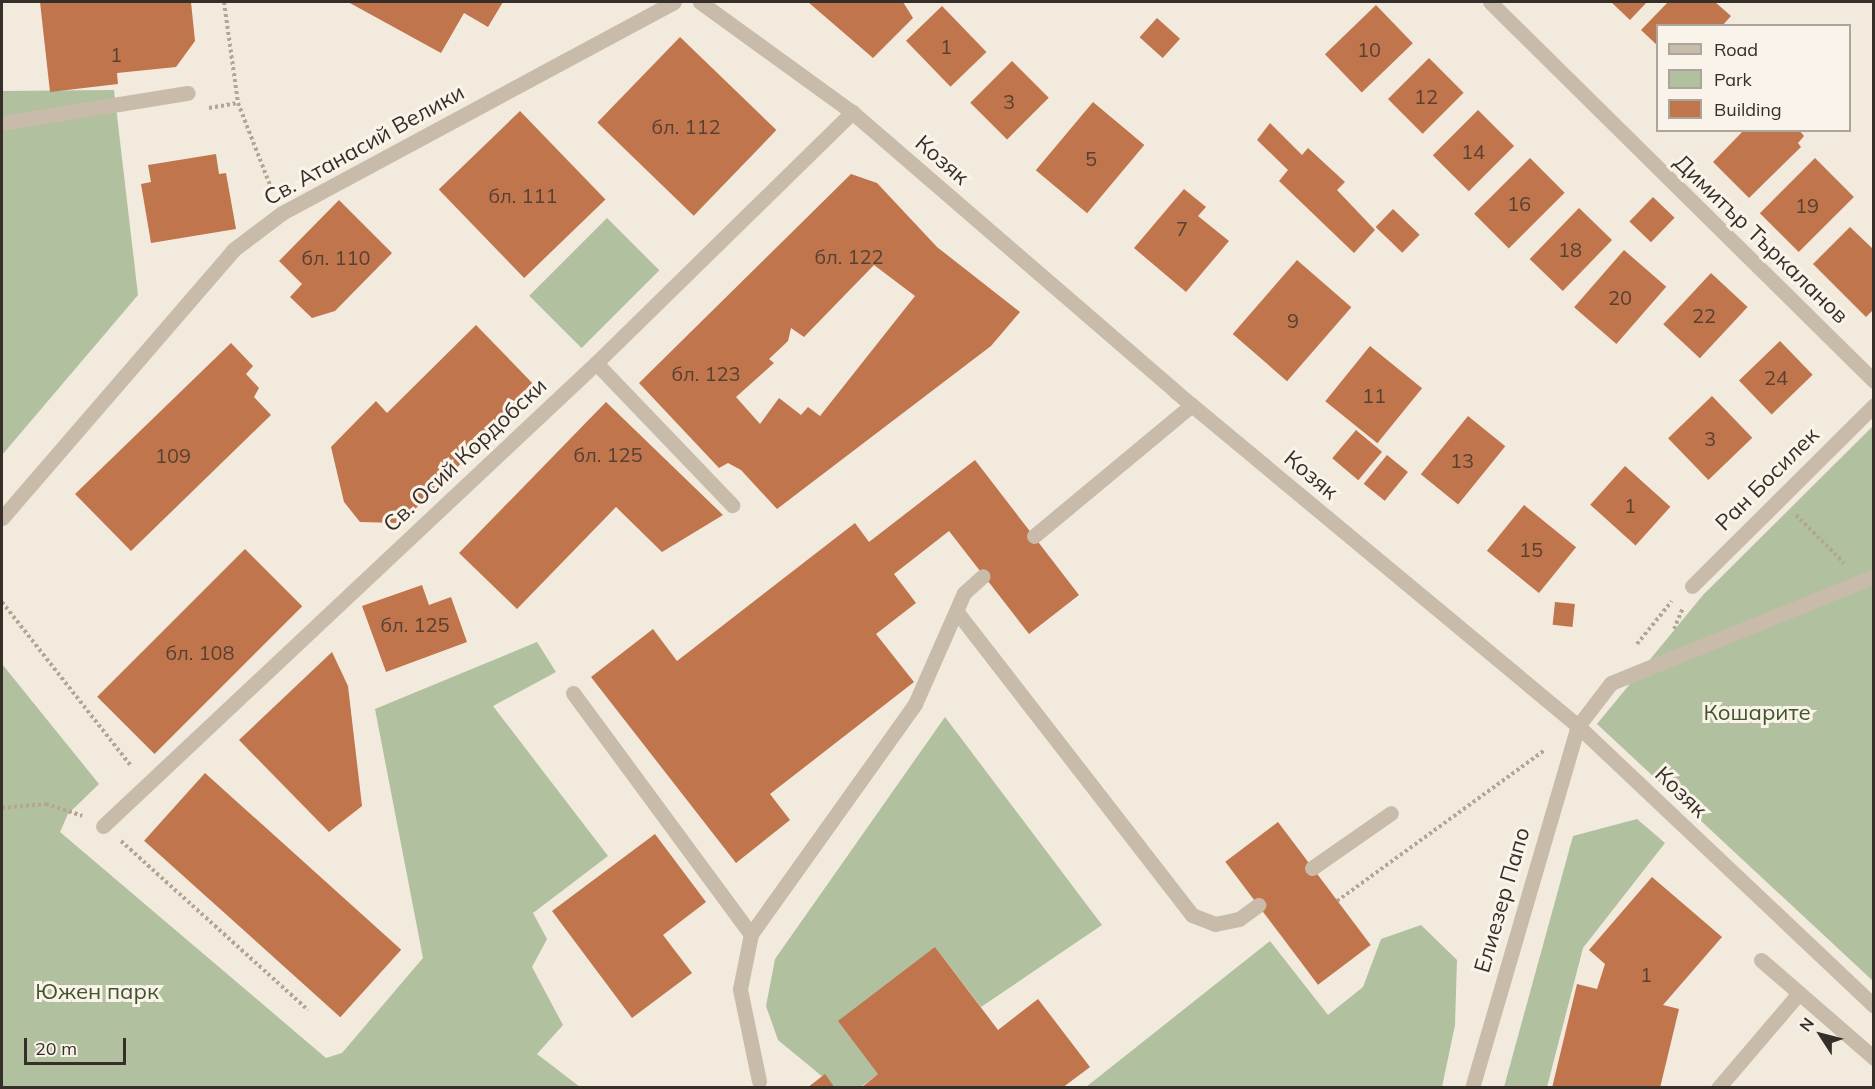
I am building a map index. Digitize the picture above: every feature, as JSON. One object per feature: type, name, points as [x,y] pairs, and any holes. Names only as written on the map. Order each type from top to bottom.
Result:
[{"type":"street","name":"Св. Атанасий Велики","points":[[2,518],[233,250],[282,213],[674,2]]},
{"type":"street","name":"Козяк","points":[[700,2],[852,112],[1192,405],[1578,726],[1874,1006]]},
{"type":"street","name":"Димитър Търкаланов","points":[[1490,2],[1874,381]]},
{"type":"street","points":[[2,123],[189,93]]},
{"type":"street","name":"Св. Осий Кордобски","points":[[103,826],[596,363],[852,112]]},
{"type":"street","points":[[596,363],[732,505]]},
{"type":"street","points":[[1034,536],[1192,405]]},
{"type":"street","name":"Ран Босилек","points":[[1692,586],[1874,405]]},
{"type":"street","points":[[759,1081],[740,989],[751,934],[915,704],[964,593],[983,576]]},
{"type":"street","points":[[1578,726],[1611,683],[1874,576]]},
{"type":"street","points":[[957,612],[1192,915],[1215,924],[1239,919],[1258,905]]},
{"type":"street","points":[[573,693],[751,934]]},
{"type":"street","name":"Елиезер Папо","points":[[1472,1088],[1578,726]]},
{"type":"street","points":[[1312,868],[1391,813]]},
{"type":"street","points":[[1761,960],[1874,1058]]},
{"type":"street","points":[[1718,1088],[1799,993]]},
{"type":"path","points":[[224,2],[238,103],[282,213]]},
{"type":"path","points":[[1799,518],[1844,564]]},
{"type":"path","points":[[1672,634],[1692,586]]},
{"type":"path","points":[[1629,654],[1677,594]]},
{"type":"path","points":[[2,602],[146,785]]},
{"type":"path","points":[[1337,902],[1578,726]]},
{"type":"path","points":[[2,808],[46,804],[103,826]]},
{"type":"path","points":[[129,849],[308,1010]]},
{"type":"green space","points":[[114,90],[138,295],[2,455],[2,91]]},
{"type":"green space","points":[[607,218],[659,270],[582,348],[529,296]]},
{"type":"green space","name":"Кошарите","points":[[1873,426],[1873,981],[1597,724],[1703,595]]},
{"type":"green space","name":"Южен парк","points":[[537,642],[556,672],[493,706],[608,856],[533,913],[547,939],[532,967],[563,1025],[537,1054],[580,1087],[2,1087],[2,664],[99,784],[68,814],[60,832],[326,1058],[342,1053],[423,958],[375,709]]},
{"type":"green space","points":[[945,717],[1102,925],[981,1007],[935,947],[878,1074],[861,1087],[835,1087],[778,1040],[766,1006],[775,959]]},
{"type":"green space","points":[[1637,819],[1665,843],[1583,948],[1547,1087],[1504,1087],[1573,836]]},
{"type":"green space","points":[[1421,925],[1457,960],[1455,1025],[1442,1087],[1086,1087],[1270,941],[1328,1015],[1363,987],[1381,939]]},
{"type":"building","points":[[40,2],[191,2],[195,41],[176,67],[117,73],[118,84],[50,92]]},
{"type":"building","points":[[348,2],[503,2],[488,27],[464,13],[441,53]]},
{"type":"building","points":[[808,2],[903,2],[913,18],[873,58]]},
{"type":"building","points":[[1611,2],[1647,2],[1630,20]]},
{"type":"building","points":[[1668,2],[1715,2],[1731,16],[1724,24],[1656,24],[1656,44],[1641,30]]},
{"type":"building","points":[[1376,5],[1413,43],[1362,92],[1325,54]]},
{"type":"building","points":[[942,6],[986,52],[950,87],[906,41]]},
{"type":"building","points":[[1157,18],[1180,39],[1163,58],[1140,37]]},
{"type":"building","points":[[680,37],[776,130],[694,216],[597,123]]},
{"type":"building","points":[[1429,58],[1464,93],[1423,134],[1388,99]]},
{"type":"building","points":[[1012,61],[1049,98],[1007,139],[970,103]]},
{"type":"building","points":[[1093,102],[1144,145],[1087,213],[1036,170]]},
{"type":"building","points":[[1478,110],[1514,146],[1469,191],[1433,155]]},
{"type":"building","points":[[520,111],[605,199],[524,278],[439,189]]},
{"type":"building","points":[[1270,123],[1302,155],[1308,148],[1345,182],[1337,190],[1375,230],[1354,253],[1279,181],[1288,170],[1257,140]]},
{"type":"building","points":[[1742,132],[1801,132],[1804,136],[1798,143],[1801,147],[1749,198],[1713,162]]},
{"type":"building","points":[[216,154],[219,174],[226,173],[236,229],[151,243],[141,184],[151,182],[148,165]]},
{"type":"building","points":[[1530,158],[1565,193],[1509,249],[1474,214]]},
{"type":"building","points":[[1815,158],[1854,197],[1799,252],[1760,213]]},
{"type":"building","points":[[851,174],[877,183],[937,247],[1020,312],[991,346],[777,509],[741,470],[728,463],[719,468],[639,383]],"holes":[[[874,265],[915,296],[820,416],[808,407],[801,415],[779,398],[760,424],[736,397],[774,363],[769,359],[788,341],[791,328],[804,337]]]},
{"type":"building","points":[[1184,189],[1206,207],[1198,216],[1229,241],[1186,292],[1134,248]]},
{"type":"building","points":[[1653,197],[1675,218],[1651,242],[1629,221]]},
{"type":"building","points":[[339,200],[392,253],[335,311],[312,318],[290,297],[302,284],[279,261]]},
{"type":"building","points":[[1579,208],[1612,240],[1563,291],[1530,259]]},
{"type":"building","points":[[1393,209],[1420,235],[1402,253],[1376,227]]},
{"type":"building","points":[[1850,227],[1874,250],[1874,309],[1866,317],[1813,264]]},
{"type":"building","points":[[1624,250],[1666,287],[1616,344],[1574,307]]},
{"type":"building","points":[[1297,260],[1351,307],[1287,381],[1233,334]]},
{"type":"building","points":[[1711,273],[1748,307],[1700,358],[1663,324]]},
{"type":"building","points":[[476,325],[537,388],[401,523],[360,522],[344,502],[331,447],[376,401],[387,413]]},
{"type":"building","points":[[1780,341],[1813,375],[1772,414],[1739,381]]},
{"type":"building","points":[[231,343],[253,366],[246,374],[259,388],[254,397],[271,415],[131,551],[75,494]]},
{"type":"building","points":[[1370,346],[1422,388],[1377,443],[1325,401]]},
{"type":"building","points":[[1712,396],[1752,438],[1708,480],[1668,438]]},
{"type":"building","points":[[606,402],[723,515],[662,552],[616,507],[517,609],[459,553]]},
{"type":"building","points":[[1468,416],[1505,446],[1458,504],[1421,474]]},
{"type":"building","points":[[1356,430],[1382,452],[1358,480],[1332,458]]},
{"type":"building","points":[[1387,455],[1408,472],[1385,501],[1364,484]]},
{"type":"building","points":[[975,460],[1079,595],[1029,634],[949,531],[894,574],[916,603],[876,634],[914,682],[770,794],[790,820],[736,863],[591,677],[653,629],[677,661],[855,523],[869,542]]},
{"type":"building","points":[[1625,466],[1670,507],[1636,545],[1590,505]]},
{"type":"building","points":[[1524,505],[1576,547],[1539,593],[1487,551]]},
{"type":"building","points":[[245,549],[302,606],[154,754],[97,697]]},
{"type":"building","points":[[422,585],[429,605],[451,597],[467,642],[386,672],[362,606]]},
{"type":"building","points":[[1555,602],[1575,604],[1572,627],[1553,625]]},
{"type":"building","points":[[332,652],[348,686],[362,806],[329,832],[239,740]]},
{"type":"building","points":[[205,773],[401,950],[340,1017],[144,841]]},
{"type":"building","points":[[1278,822],[1371,945],[1318,985],[1225,862]]},
{"type":"building","points":[[655,834],[706,902],[663,935],[692,973],[632,1018],[552,911]]},
{"type":"building","points":[[1652,877],[1722,937],[1663,1005],[1679,1009],[1660,1088],[1552,1088],[1577,984],[1597,989],[1605,964],[1589,950]]},
{"type":"building","points":[[935,947],[998,1030],[1038,999],[1090,1067],[1062,1088],[861,1088],[878,1074],[838,1021]]},
{"type":"building","points":[[825,1074],[835,1088],[807,1088]]}]
